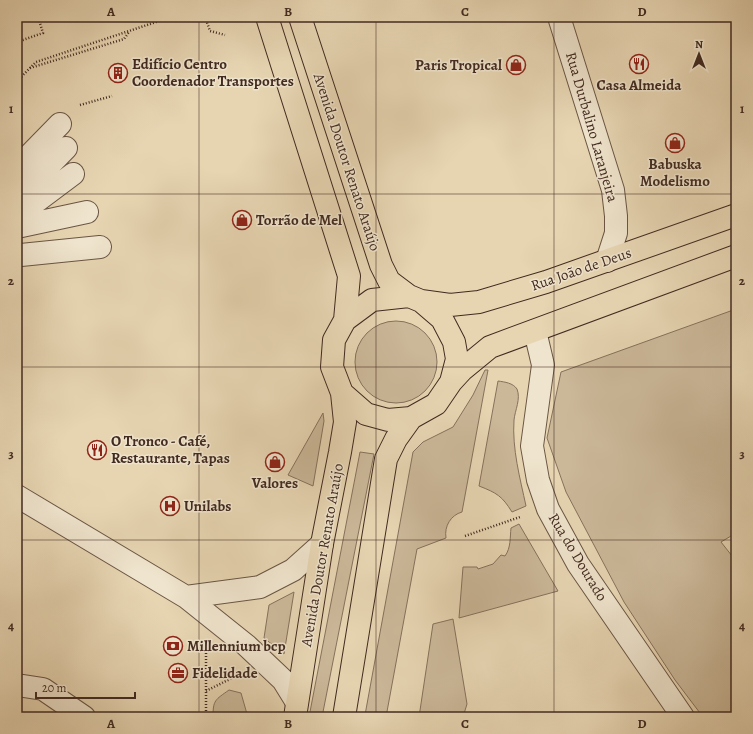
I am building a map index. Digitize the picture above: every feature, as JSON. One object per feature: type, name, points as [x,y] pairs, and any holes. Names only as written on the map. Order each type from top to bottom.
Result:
[{"type":"main road","name":"Avenida Doutor Renato Araújo","points":[[267,17],[349,276],[344,320],[334,340],[332,368],[342,393],[345,422],[322,544],[296,709]]},
{"type":"main road","name":"Avenida Doutor Renato Araújo","points":[[300,17],[381,265],[389,281],[442,319],[454,342],[457,359],[451,382],[436,404],[411,418],[388,420],[366,414],[342,393]]},
{"type":"main road","name":"Rua João de Deus","points":[[415,299],[450,305],[479,302],[546,282],[736,215]]},
{"type":"main road","points":[[451,382],[462,370],[490,347],[736,256]]},
{"type":"main road","name":"Avenida Doutor Renato Araújo","points":[[344,320],[372,300],[415,299]]},
{"type":"main road","name":"Avenida Doutor Renato Araújo","points":[[344,717],[386,459],[396,439],[411,418]]},
{"type":"street","name":"Rua Durbalino Laranjeira","points":[[559,17],[613,190],[616,233],[607,261]]},
{"type":"street","points":[[17,168],[60,124]]},
{"type":"street","points":[[17,198],[66,148]]},
{"type":"street","points":[[17,216],[73,174]]},
{"type":"street","points":[[17,227],[87,212]]},
{"type":"street","points":[[17,254],[21,255],[100,246]]},
{"type":"street","name":"Rua do Dourado","points":[[535,331],[543,365],[532,446],[538,480],[548,509],[578,564],[683,717]]},
{"type":"street","points":[[17,496],[186,597],[246,645],[283,680],[296,709]]},
{"type":"street","points":[[186,597],[260,587],[293,570],[322,544]]},
{"type":"street","points":[[17,685],[43,689],[84,717]]},
{"type":"path","points":[[17,42],[43,33],[38,17]]},
{"type":"path","points":[[17,81],[36,62],[171,17]]},
{"type":"path","points":[[205,17],[210,32],[225,35]]},
{"type":"path","points":[[29,69],[124,39],[129,32]]},
{"type":"path","points":[[79,106],[112,96]]},
{"type":"path","points":[[464,536],[514,520]]},
{"type":"path","points":[[206,645],[206,717]]},
{"type":"path","points":[[206,691],[241,673]]},
{"type":"shaded area","points":[[736,309],[736,533],[721,542],[736,561],[736,717],[703,717],[675,680],[624,602],[566,492],[547,438],[561,372]]},
{"type":"shaded area","points":[[396,321],[412,324],[425,333],[434,346],[437,362],[434,378],[425,391],[412,400],[396,403],[380,400],[367,391],[358,378],[355,362],[358,346],[367,333],[380,324]]},
{"type":"shaded area","points":[[485,370],[488,370],[462,512],[458,513],[452,518],[447,525],[446,538],[417,549],[386,717],[365,715],[413,452],[423,442],[453,427],[473,395]]},
{"type":"shaded area","points":[[498,381],[513,385],[517,389],[518,393],[514,420],[514,442],[526,506],[512,512],[505,502],[498,496],[479,486]]},
{"type":"shaded area","points":[[323,413],[324,421],[313,486],[288,475]]},
{"type":"shaded area","points":[[360,452],[374,454],[322,717],[309,717]]},
{"type":"shaded area","points":[[519,524],[558,591],[459,618],[463,567],[477,567],[478,569],[493,564],[501,555],[505,556],[509,546],[511,528]]},
{"type":"shaded area","points":[[294,592],[284,654],[264,638],[269,605]]},
{"type":"shaded area","points":[[453,619],[467,704],[463,717],[419,717],[433,624]]},
{"type":"shaded area","points":[[229,690],[241,693],[247,717],[213,717],[214,704]]},
{"type":"place","name":"Casa Almeida","points":[[639,64]]},
{"type":"place","name":"Paris Tropical","points":[[516,65]]},
{"type":"place","name":"Edifício Centro Coordenador Transportes","points":[[118,73]]},
{"type":"place","name":"Babuska Modelismo","points":[[675,143]]},
{"type":"place","name":"Torrão de Mel","points":[[242,220]]},
{"type":"place","name":"O Tronco - Café, Restaurante, Tapas","points":[[97,450]]},
{"type":"place","name":"Valores","points":[[275,462]]},
{"type":"place","name":"Unilabs","points":[[170,506]]},
{"type":"place","name":"Millennium bcp","points":[[173,646]]},
{"type":"place","name":"Fidelidade","points":[[178,673]]}]
